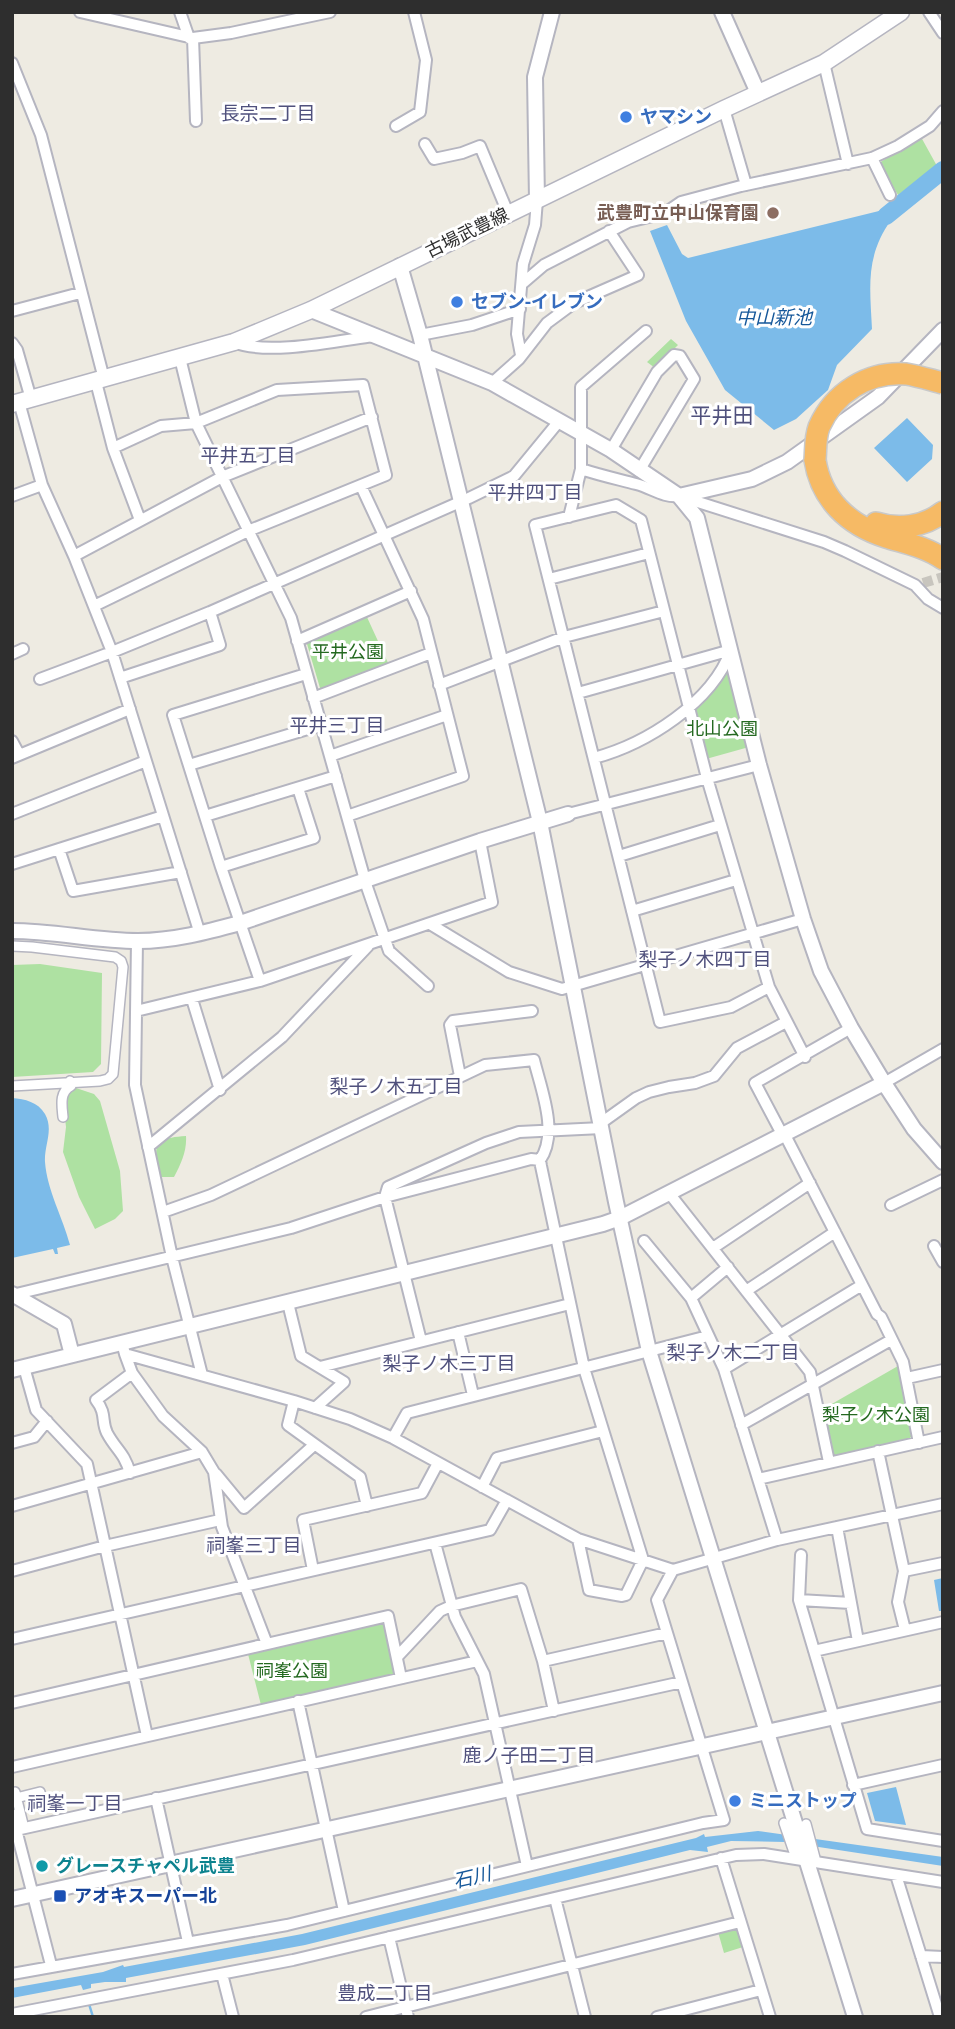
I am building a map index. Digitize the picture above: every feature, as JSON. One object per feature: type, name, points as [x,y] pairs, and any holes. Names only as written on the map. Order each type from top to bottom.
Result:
[{"type":"highway","points":[[943,383],[905,374],[870,379],[841,396],[819,428],[822,461],[843,501],[855,512],[885,526],[909,526],[931,520],[943,512]]},
{"type":"highway","points":[[943,393],[892,385],[876,388],[859,396],[845,408],[831,431],[818,476],[832,502],[856,524],[870,532],[915,546],[943,559]]},
{"type":"main road","name":"古場武豊線","points":[[21,402],[234,342],[311,310],[824,63],[901,12]]},
{"type":"street","points":[[80,12],[191,38],[330,12]]},
{"type":"street","points":[[180,12],[191,38],[196,121]]},
{"type":"street","points":[[396,127],[421,113],[426,60],[414,12]]},
{"type":"street","points":[[521,355],[517,334],[523,264],[535,225],[537,200],[536,77],[552,12]]},
{"type":"street","points":[[722,12],[758,93]]},
{"type":"street","points":[[929,12],[943,33]]},
{"type":"street","points":[[12,63],[41,135],[80,293],[113,448],[140,520]]},
{"type":"street","points":[[824,63],[848,164]]},
{"type":"street","points":[[724,109],[746,185]]},
{"type":"street","points":[[523,283],[544,265],[609,231],[628,222],[665,214],[681,202],[746,185],[872,159],[930,126],[943,111]]},
{"type":"street","points":[[425,144],[434,159],[480,146],[508,214]]},
{"type":"street","points":[[872,159],[890,195]]},
{"type":"street","points":[[492,383],[521,355],[547,323],[574,303],[638,275],[609,231]]},
{"type":"street","points":[[400,266],[420,335],[540,822],[649,1351],[855,2017]]},
{"type":"street","points":[[12,311],[80,293]]},
{"type":"street","points":[[420,335],[472,325],[520,309]]},
{"type":"street","points":[[311,310],[492,383],[611,450],[679,496],[824,542],[919,584],[928,599],[943,608]]},
{"type":"street","points":[[581,469],[638,484],[665,496],[679,496],[752,479],[786,463],[878,397],[943,330]]},
{"type":"street","points":[[569,517],[581,469],[581,387],[646,331]]},
{"type":"street","points":[[234,342],[254,348],[315,344],[375,335]]},
{"type":"street","points":[[12,343],[17,350],[21,402],[43,485],[112,652],[200,934]]},
{"type":"street","points":[[611,450],[657,372],[674,355],[680,356],[694,379],[639,471]]},
{"type":"street","points":[[180,358],[196,423],[291,618],[365,880],[385,939],[393,956],[428,986]]},
{"type":"street","points":[[94,606],[248,531],[386,475],[363,385],[278,390],[196,423],[161,426],[113,448]]},
{"type":"street","points":[[74,556],[222,477],[372,417]]},
{"type":"street","points":[[40,679],[210,612],[514,476],[560,420]]},
{"type":"street","points":[[12,496],[43,485]]},
{"type":"street","points":[[347,816],[463,776],[423,619],[361,486]]},
{"type":"street","points":[[679,496],[698,518],[759,765],[803,919],[821,971],[884,1083],[914,1129],[943,1162]]},
{"type":"street","points":[[769,987],[731,1007],[660,1022],[535,525],[615,505],[641,520],[707,779],[736,880],[769,987],[804,1057]]},
{"type":"street","points":[[549,579],[649,553]]},
{"type":"street","points":[[297,641],[411,592]]},
{"type":"street","points":[[439,685],[564,636],[664,611]]},
{"type":"street","points":[[120,678],[220,645],[210,612]]},
{"type":"street","points":[[578,693],[731,650]]},
{"type":"street","points":[[594,758],[621,751],[697,701],[711,685],[731,650]]},
{"type":"street","points":[[313,698],[431,653]]},
{"type":"street","points":[[260,981],[173,715],[306,674]]},
{"type":"street","points":[[12,741],[15,756],[130,709]]},
{"type":"street","points":[[330,756],[447,715]]},
{"type":"street","points":[[189,765],[321,725]]},
{"type":"street","points":[[12,814],[146,761]]},
{"type":"street","points":[[12,920],[13,931],[137,941],[200,934],[540,822],[759,765]]},
{"type":"street","points":[[205,816],[336,776]]},
{"type":"street","points":[[221,867],[314,838],[298,788]]},
{"type":"street","points":[[12,864],[163,816]]},
{"type":"street","points":[[619,856],[720,825]]},
{"type":"street","points":[[136,1012],[260,981],[492,902],[480,841]]},
{"type":"street","points":[[59,849],[73,891],[181,872]]},
{"type":"street","points":[[632,911],[736,880]]},
{"type":"street","points":[[430,924],[509,972],[562,989],[803,919]]},
{"type":"street","points":[[137,941],[135,1085],[172,1257],[202,1376]]},
{"type":"street","points":[[148,1147],[220,1090],[301,1019],[369,944]]},
{"type":"street","points":[[12,946],[115,957],[121,961],[122,969],[113,1074],[108,1079],[12,1086]]},
{"type":"street","points":[[192,999],[220,1090]]},
{"type":"street","points":[[460,1076],[450,1025],[453,1021],[532,1011]]},
{"type":"street","points":[[421,1341],[385,1197],[388,1187],[486,1143],[519,1132],[601,1125],[636,1098],[714,1076],[737,1048],[786,1022]]},
{"type":"street","points":[[851,1028],[755,1083],[903,1362],[919,1443]]},
{"type":"street","points":[[148,1736],[87,1464],[36,1410],[18,1369],[72,1355],[124,1349],[189,1327],[620,1218],[884,1083],[943,1049]]},
{"type":"street","points":[[163,1212],[211,1195],[485,1065],[534,1060],[549,1130],[540,1160],[569,1304],[583,1368],[643,1560],[626,1595],[589,1590],[578,1539]]},
{"type":"street","points":[[62,1117],[62,1096],[66,1088],[71,1086],[70,1081]]},
{"type":"street","points":[[13,1295],[291,1228],[385,1197],[540,1160]]},
{"type":"street","points":[[899,1205],[943,1180]]},
{"type":"street","points":[[713,1248],[810,1183]]},
{"type":"street","points":[[669,1193],[810,1372],[829,1462]]},
{"type":"street","points":[[746,1291],[835,1232]]},
{"type":"street","points":[[644,1241],[691,1298],[724,1368],[777,1540]]},
{"type":"street","points":[[934,1246],[943,1262]]},
{"type":"street","points":[[691,1298],[729,1267]]},
{"type":"street","points":[[724,1368],[862,1285]]},
{"type":"street","points":[[13,1295],[64,1324],[72,1355]]},
{"type":"street","points":[[288,1303],[302,1356],[344,1382],[315,1408]]},
{"type":"street","points":[[320,1367],[569,1304]]},
{"type":"street","points":[[458,1332],[473,1395]]},
{"type":"street","points":[[394,1438],[407,1413],[708,1336]]},
{"type":"street","points":[[741,1425],[891,1340]]},
{"type":"street","points":[[124,1349],[132,1373],[163,1416],[202,1452],[214,1472],[244,1508],[314,1444]]},
{"type":"street","points":[[124,1349],[202,1376],[294,1401],[394,1438],[578,1539],[673,1570],[777,1540],[943,1504]]},
{"type":"street","points":[[907,1378],[943,1370]]},
{"type":"street","points":[[130,1473],[125,1457],[107,1433],[103,1409],[96,1400],[132,1373]]},
{"type":"street","points":[[294,1401],[288,1424],[360,1477],[366,1506]]},
{"type":"street","points":[[12,1443],[34,1437],[47,1420]]},
{"type":"street","points":[[482,1487],[497,1458],[603,1431]]},
{"type":"street","points":[[758,1479],[943,1437]]},
{"type":"street","points":[[878,1451],[905,1571],[898,1602],[905,1630]]},
{"type":"street","points":[[12,1506],[202,1452]]},
{"type":"street","points":[[313,1570],[303,1520],[422,1493],[438,1463]]},
{"type":"street","points":[[214,1472],[220,1501],[220,1520],[267,1644]]},
{"type":"street","points":[[12,1639],[490,1530],[507,1500]]},
{"type":"street","points":[[12,1571],[105,1546],[220,1520]]},
{"type":"street","points":[[837,1527],[858,1641]]},
{"type":"street","points":[[435,1543],[451,1606],[484,1674],[527,1866]]},
{"type":"street","points":[[802,1555],[799,1600],[867,1829],[943,1841]]},
{"type":"street","points":[[905,1571],[943,1563]]},
{"type":"street","points":[[12,1974],[287,1925],[724,1820],[657,1600],[673,1570]]},
{"type":"street","points":[[397,1657],[440,1611],[521,1589],[543,1661],[554,1711]]},
{"type":"street","points":[[799,1600],[851,1602]]},
{"type":"street","points":[[12,1703],[388,1616],[401,1678]]},
{"type":"street","points":[[814,1651],[943,1622]]},
{"type":"street","points":[[543,1661],[667,1633]]},
{"type":"street","points":[[12,1767],[477,1661]]},
{"type":"street","points":[[16,1833],[156,1798],[682,1682]]},
{"type":"street","points":[[12,1899],[943,1693]]},
{"type":"street","points":[[298,1701],[344,1911]]},
{"type":"street","points":[[853,1785],[943,1765]]},
{"type":"street","points":[[16,1833],[16,1795],[40,1792]]},
{"type":"street","points":[[156,1798],[188,1942]]},
{"type":"street","points":[[12,1814],[51,1965]]},
{"type":"street","points":[[12,2014],[55,2011],[293,1960],[736,1855],[764,1854],[806,1858],[943,1882]]},
{"type":"street","points":[[721,1858],[770,2017]]},
{"type":"street","points":[[896,1875],[940,2017]]},
{"type":"street","points":[[555,1898],[585,2017]]},
{"type":"street","points":[[366,2017],[407,2013],[740,1922]]},
{"type":"street","points":[[389,1937],[407,2013]]},
{"type":"street","points":[[921,1956],[943,1957]]},
{"type":"street","points":[[222,1974],[233,2017]]},
{"type":"street","points":[[657,2017],[761,1990]]},
{"type":"green space","points":[[921,137],[937,166],[898,195],[879,163]]},
{"type":"green space","points":[[671,339],[678,345],[655,368],[647,362]]},
{"type":"green space","name":"平井公園","points":[[366,615],[389,665],[323,690],[320,688],[307,644]]},
{"type":"green space","name":"北山公園","points":[[730,669],[749,747],[706,759],[694,710],[723,671]]},
{"type":"green space","points":[[40,964],[102,973],[101,1064],[93,1072],[12,1077],[12,965]]},
{"type":"green space","points":[[76,1088],[94,1094],[100,1101],[120,1171],[123,1211],[115,1219],[95,1229],[79,1197],[63,1152],[66,1127],[64,1109],[68,1089]]},
{"type":"green space","points":[[186,1136],[186,1147],[174,1177],[160,1177],[156,1151],[158,1146],[166,1139]]},
{"type":"green space","name":"梨子ノ木公園","points":[[898,1366],[913,1435],[909,1439],[836,1456],[832,1454],[823,1409]]},
{"type":"green space","name":"祠峯公園","points":[[382,1622],[386,1625],[395,1670],[393,1674],[261,1705],[248,1654]]},
{"type":"green space","points":[[735,1927],[743,1947],[724,1953],[718,1932]]},
{"type":"water","name":"中山新池","points":[[879,211],[891,220],[873,260],[870,286],[872,329],[837,365],[828,390],[796,419],[774,430],[725,390],[686,321],[650,231],[667,225],[682,254],[688,258]]},
{"type":"water","points":[[907,418],[933,445],[932,459],[907,482],[874,448]]},
{"type":"water","points":[[12,1098],[35,1104],[48,1120],[46,1172],[70,1245],[57,1248],[58,1254],[55,1254],[53,1249],[12,1258]]},
{"type":"water","points":[[943,1578],[943,1611],[939,1611],[934,1580]]},
{"type":"water","points":[[896,1787],[906,1825],[875,1821],[867,1793]]},
{"type":"water","points":[[758,1831],[943,1857],[943,1866],[786,1842],[731,1841],[707,1847],[708,1852],[690,1850],[305,1945],[126,1978],[126,1982],[91,1984],[91,1988],[83,1990],[81,1985],[12,1998],[12,1988],[103,1972],[123,1965],[124,1967],[302,1934],[704,1834],[705,1837]]},
{"type":"waterway","points":[[886,216],[943,170]]},
{"type":"waterway","points":[[89,2004],[93,2017]]},
{"type":"tunnel","points":[[923,583],[943,577]]},
{"type":"place","name":"ヤマシン","points":[[626,117]]},
{"type":"place","name":"武豊町立中山保育園","points":[[773,213]]},
{"type":"place","name":"セブン-イレブン","points":[[457,302]]},
{"type":"place","name":"ミニストップ","points":[[735,1801]]},
{"type":"place","name":"グレースチャペル武豊","points":[[42,1866]]},
{"type":"place","name":"アオキスーパー北","points":[[60,1896]]},
{"type":"district","name":"長宗二丁目","points":[[268,113]]},
{"type":"district","name":"平井田","points":[[722,416]]},
{"type":"district","name":"平井五丁目","points":[[248,455]]},
{"type":"district","name":"平井四丁目","points":[[535,492]]},
{"type":"district","name":"平井三丁目","points":[[337,725]]},
{"type":"district","name":"梨子ノ木四丁目","points":[[705,959]]},
{"type":"district","name":"梨子ノ木五丁目","points":[[396,1086]]},
{"type":"district","name":"梨子ノ木二丁目","points":[[733,1352]]},
{"type":"district","name":"梨子ノ木三丁目","points":[[449,1363]]},
{"type":"district","name":"祠峯三丁目","points":[[254,1545]]},
{"type":"district","name":"鹿ノ子田二丁目","points":[[529,1755]]},
{"type":"district","name":"祠峯一丁目","points":[[75,1803]]},
{"type":"district","name":"豊成二丁目","points":[[385,1993]]},
{"type":"water label","name":"石川","points":[[472,1877]]}]
